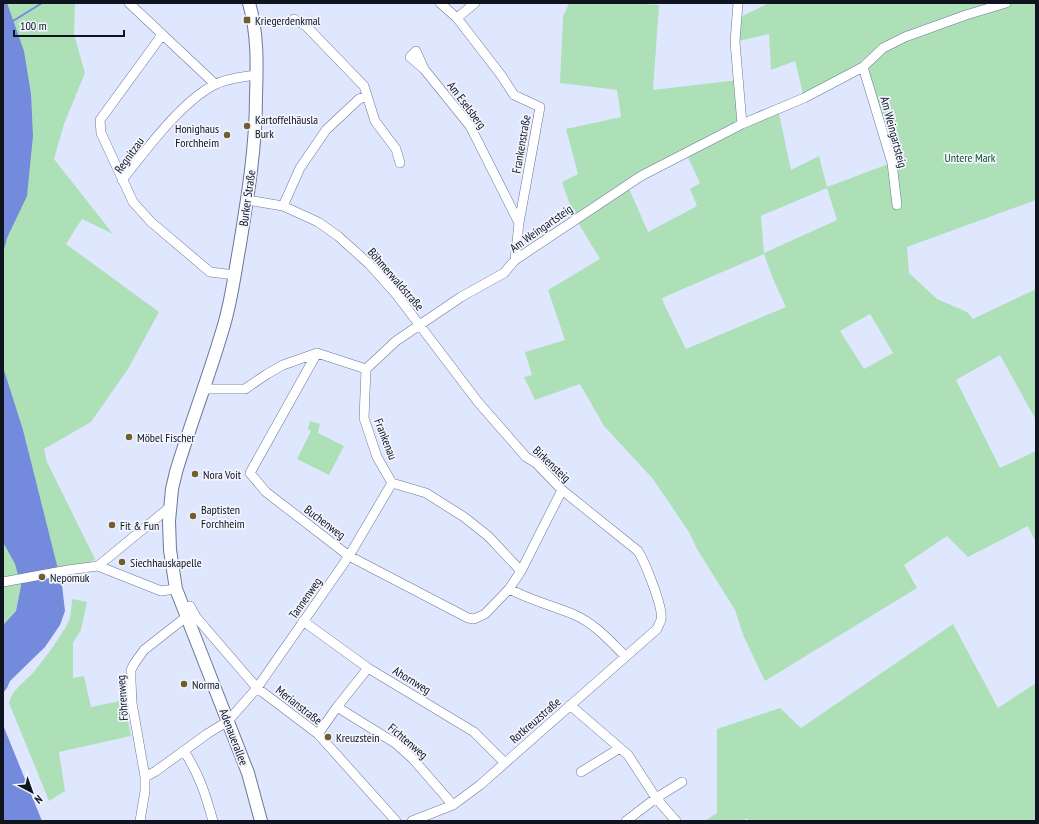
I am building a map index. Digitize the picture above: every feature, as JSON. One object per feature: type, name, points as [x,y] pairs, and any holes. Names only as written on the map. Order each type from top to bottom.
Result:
[{"type":"main road","name":"Burker Straße","points":[[170,507],[176,472],[224,324],[235,275],[247,200],[255,135],[256,75],[256,37],[253,16],[249,3]]},
{"type":"main road","name":"Adenauerallee","points":[[170,507],[170,550],[176,589],[188,611],[248,773],[261,821]]},
{"type":"street","points":[[129,3],[215,84]]},
{"type":"street","name":"Frankenstraße","points":[[440,3],[457,18],[501,75],[514,95],[540,107],[519,223],[514,260]]},
{"type":"street","points":[[457,18],[475,3]]},
{"type":"street","points":[[738,3],[735,42],[742,124]]},
{"type":"street","name":"Am Weingartsteig","points":[[366,369],[396,341],[418,325],[461,297],[504,273],[514,260],[641,176],[742,124],[804,98],[863,67],[883,48],[905,37],[966,15],[1006,3]]},
{"type":"street","points":[[294,19],[306,26],[364,86],[376,121],[396,149],[400,163]]},
{"type":"street","points":[[122,180],[101,134],[100,120],[162,35]]},
{"type":"street","name":"Am Weingartsteig","points":[[863,67],[892,162],[897,205]]},
{"type":"street","name":"Am Eselsberg","points":[[424,69],[470,126],[519,223]]},
{"type":"street","name":"Regnitzau","points":[[235,275],[210,272],[151,222],[133,202],[122,180],[155,139],[188,104],[215,84],[236,78],[256,75]]},
{"type":"street","points":[[283,206],[300,168],[326,130],[359,99],[367,96]]},
{"type":"street","name":"Böhmerwaldstraße","points":[[247,200],[283,206],[318,222],[338,236],[370,264],[396,294],[418,325]]},
{"type":"street","name":"Birkensteig","points":[[418,325],[478,402],[526,457],[536,463],[562,490],[638,551],[643,559],[651,581],[660,610],[661,620]]},
{"type":"street","points":[[203,389],[245,389],[266,374],[283,365],[317,353],[366,369]]},
{"type":"street","name":"Buchenweg","points":[[317,353],[250,473],[266,492],[349,556],[468,618],[474,619],[485,614],[509,589]]},
{"type":"street","name":"Frankenau","points":[[366,369],[364,418],[378,457],[392,482]]},
{"type":"street","points":[[392,482],[426,493],[464,517],[488,536],[521,571]]},
{"type":"street","name":"Tannenweg","points":[[228,721],[257,688],[349,556],[392,482]]},
{"type":"street","points":[[562,490],[521,571],[509,589],[524,597],[576,616],[601,632],[625,656]]},
{"type":"street","points":[[98,566],[170,507]]},
{"type":"street","points":[[7,581],[98,566],[160,591],[176,589]]},
{"type":"street","name":"Merianstraße","points":[[188,611],[196,617],[257,688],[318,734],[396,821]]},
{"type":"street","name":"Föhrenweg","points":[[140,821],[145,791],[145,777],[132,703],[131,670],[138,656],[188,611]]},
{"type":"street","name":"Rotkreuzstraße","points":[[412,821],[454,805],[505,763],[657,629],[661,620]]},
{"type":"street","name":"Ahornweg","points":[[303,621],[368,668],[474,732],[505,763]]},
{"type":"street","points":[[318,734],[368,668]]},
{"type":"street","points":[[570,705],[628,755],[656,798],[676,821]]},
{"type":"street","name":"Fichtenweg","points":[[337,707],[395,743],[413,759],[454,805]]},
{"type":"street","points":[[145,777],[228,721]]},
{"type":"street","points":[[581,772],[620,748]]},
{"type":"street","points":[[184,751],[195,769],[204,789],[213,821]]},
{"type":"street","points":[[626,821],[656,798],[682,782]]},
{"type":"green space","points":[[3,3],[75,3],[74,34],[85,73],[64,124],[54,159],[113,234],[82,219],[66,244],[159,312],[128,369],[91,422],[44,449],[47,462],[95,559],[89,563],[20,582],[21,586],[16,611],[3,625]]},
{"type":"green space","name":"Untere Mark","points":[[569,3],[628,3],[659,5],[653,90],[738,80],[742,124],[778,109],[791,170],[819,156],[827,187],[891,163],[891,158],[897,155],[891,124],[881,126],[863,67],[804,98],[795,61],[771,70],[769,34],[735,42],[738,18],[769,3],[1036,3],[1036,200],[907,247],[909,273],[937,299],[967,312],[973,319],[1036,289],[1036,420],[1000,355],[956,380],[1000,468],[1036,451],[1036,543],[1028,526],[968,557],[947,536],[904,565],[917,588],[765,681],[744,637],[735,610],[697,549],[689,532],[653,479],[604,426],[580,384],[535,400],[524,377],[532,375],[525,352],[565,340],[548,290],[600,259],[574,216],[562,182],[578,174],[566,129],[621,117],[617,90],[560,83],[563,17]],"holes":[[[686,153],[700,183],[690,189],[697,206],[648,232],[627,184]],[[827,188],[837,220],[764,253],[761,216]],[[764,254],[773,279],[786,307],[686,349],[662,298]],[[870,314],[893,353],[864,369],[840,331]]]},
{"type":"green space","points":[[310,421],[320,424],[318,433],[344,446],[329,475],[297,459],[311,431],[308,429]]},
{"type":"green space","points":[[72,599],[87,602],[81,630],[73,643],[73,678],[84,676],[91,707],[124,700],[131,736],[59,752],[65,791],[49,801],[9,703],[15,690],[32,674],[64,630],[70,617]]},
{"type":"green space","points":[[953,624],[998,708],[1036,683],[1036,821],[749,821],[747,818],[742,821],[705,821],[717,813],[717,729],[780,708],[801,728]]},
{"type":"water","points":[[3,3],[7,3],[24,51],[31,94],[33,136],[27,196],[7,238],[3,253]]},
{"type":"water","points":[[3,367],[23,430],[62,585],[65,611],[60,625],[45,647],[10,681],[3,693],[3,625],[16,611],[21,586],[15,564],[3,542]]},
{"type":"water","points":[[3,725],[42,821],[3,821]]},
{"type":"waterway","points":[[13,21],[42,3]]},
{"type":"place","name":"Kriegerdenkmal","points":[[247,20]]},
{"type":"place","name":"Kartoffelhäusla Burk","points":[[247,126]]},
{"type":"place","name":"Honighaus Forchheim","points":[[227,135]]},
{"type":"place","name":"Möbel Fischer","points":[[129,437]]},
{"type":"place","name":"Nora Voit","points":[[195,474]]},
{"type":"place","name":"Baptisten Forchheim","points":[[193,516]]},
{"type":"place","name":"Fit & Fun","points":[[112,525]]},
{"type":"place","name":"Siechhauskapelle","points":[[122,562]]},
{"type":"place","name":"Nepomuk","points":[[42,577]]},
{"type":"place","name":"Norma","points":[[184,684]]},
{"type":"place","name":"Kreuzstein","points":[[328,737]]}]
